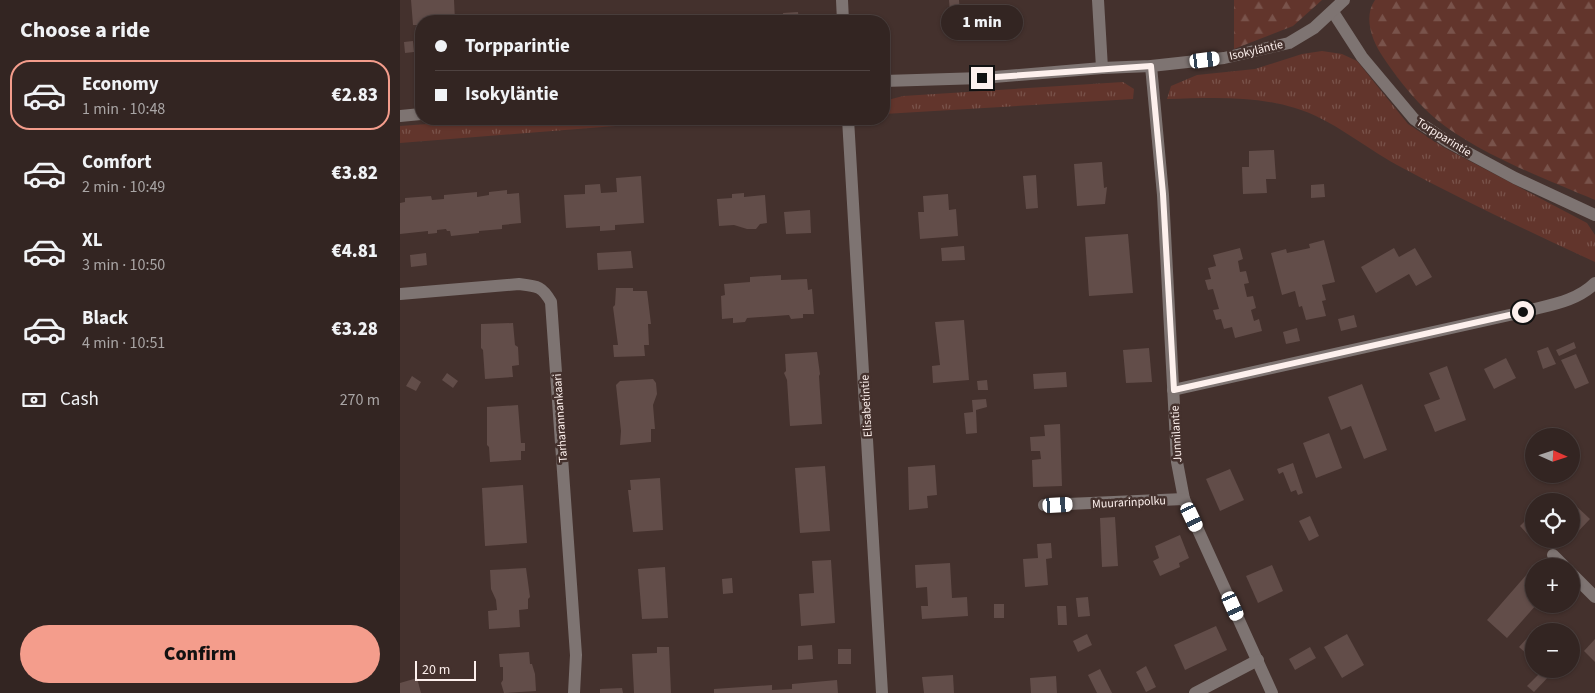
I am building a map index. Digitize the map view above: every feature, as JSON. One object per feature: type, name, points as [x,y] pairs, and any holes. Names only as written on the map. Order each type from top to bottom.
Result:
[{"type":"street","points":[[842,0],[843,15]]},
{"type":"street","points":[[1098,0],[1102,68]]},
{"type":"street","name":"Isokyläntie","points":[[890,81],[982,78],[1151,66],[1224,58],[1289,43],[1314,28],[1344,0]]},
{"type":"street","name":"Torpparintie","points":[[1333,12],[1362,57],[1414,119],[1448,142],[1515,178],[1595,215]]},
{"type":"street","name":"Junnilantie","points":[[1151,66],[1163,194],[1177,462],[1184,499],[1272,693]]},
{"type":"street","points":[[400,116],[415,115]]},
{"type":"street","name":"Elisabetintie","points":[[848,125],[882,693]]},
{"type":"street","points":[[1174,390],[1523,312],[1566,300],[1586,292],[1595,283]]},
{"type":"street","name":"Tarharannankaari","points":[[400,294],[519,284],[534,285],[544,290],[551,302],[576,655],[574,693]]},
{"type":"street","name":"Muurarinpolku","points":[[1044,506],[1184,499]]},
{"type":"street","points":[[1553,555],[1556,558]]},
{"type":"street","points":[[1580,582],[1595,597]]},
{"type":"street","points":[[1196,693],[1258,660]]},
{"type":"green space","points":[[1234,0],[1322,0],[1293,26],[1234,49]]},
{"type":"green space","points":[[1375,0],[1595,0],[1595,200],[1505,161],[1440,123],[1397,77],[1375,44],[1369,21],[1371,7]]},
{"type":"green space","points":[[1322,51],[1342,54],[1357,61],[1408,124],[1443,147],[1587,223],[1595,235],[1595,262],[1421,178],[1385,158],[1335,126],[1309,113],[1279,104],[1247,99],[1167,99],[1171,86],[1197,75],[1255,69],[1302,54]]},
{"type":"green space","points":[[1123,82],[1134,89],[1133,99],[890,114],[890,99],[903,96]]},
{"type":"green space","points":[[415,125],[628,125],[400,143],[400,126]]},
{"type":"building","points":[[411,0],[454,0],[455,15],[415,15],[415,25],[413,25]]},
{"type":"building","points":[[949,0],[959,0],[960,12],[950,13]]},
{"type":"building","points":[[798,12],[798,15],[783,15],[783,13]]},
{"type":"building","points":[[413,41],[414,52],[405,53],[404,42]]},
{"type":"building","points":[[1274,150],[1276,179],[1266,179],[1267,193],[1243,194],[1242,167],[1249,167],[1249,151]]},
{"type":"building","points":[[1102,162],[1104,188],[1107,187],[1105,204],[1077,206],[1074,164]]},
{"type":"building","points":[[1036,175],[1038,208],[1026,209],[1023,176]]},
{"type":"building","points":[[641,176],[644,223],[615,225],[615,230],[600,231],[600,226],[566,228],[564,195],[585,194],[585,185],[600,184],[601,193],[617,192],[616,178]]},
{"type":"building","points":[[1324,184],[1325,197],[1311,198],[1311,185]]},
{"type":"building","points":[[507,190],[507,194],[519,193],[521,223],[502,225],[502,229],[451,236],[450,231],[446,229],[428,234],[428,231],[400,234],[400,203],[405,202],[405,198],[431,196],[432,200],[444,199],[444,195],[477,192],[477,197],[489,195],[489,192]]},
{"type":"building","points":[[744,193],[744,197],[765,195],[767,223],[760,224],[756,229],[747,229],[734,225],[719,226],[717,199],[732,198],[732,194]]},
{"type":"building","points":[[948,194],[949,210],[956,209],[958,236],[920,239],[918,212],[924,212],[923,196]]},
{"type":"building","points":[[810,210],[811,233],[786,234],[784,212]]},
{"type":"building","points":[[1128,234],[1133,293],[1089,296],[1085,237]]},
{"type":"building","points":[[1324,240],[1335,282],[1322,285],[1326,300],[1322,301],[1326,316],[1306,320],[1302,306],[1299,307],[1295,291],[1282,295],[1271,253],[1286,249],[1287,253],[1310,248],[1309,244]]},
{"type":"building","points":[[964,246],[965,260],[942,261],[941,248]]},
{"type":"building","points":[[1240,248],[1243,259],[1238,261],[1240,272],[1246,271],[1249,283],[1244,284],[1247,297],[1253,296],[1256,308],[1251,310],[1254,321],[1259,319],[1262,331],[1235,338],[1232,327],[1224,329],[1221,319],[1216,320],[1213,310],[1219,309],[1213,289],[1208,290],[1205,280],[1211,279],[1208,268],[1216,266],[1213,255]]},
{"type":"building","points":[[1394,248],[1399,257],[1415,248],[1432,277],[1416,286],[1409,274],[1376,293],[1361,267]]},
{"type":"building","points":[[631,251],[633,268],[598,270],[597,253]]},
{"type":"building","points":[[426,253],[427,265],[411,267],[410,255]]},
{"type":"building","points":[[781,275],[781,280],[807,279],[808,290],[812,289],[814,314],[803,314],[803,318],[791,319],[789,315],[747,318],[745,322],[733,323],[733,318],[722,319],[721,296],[725,295],[724,284],[750,282],[750,277]]},
{"type":"building","points":[[616,288],[633,288],[633,291],[647,291],[651,324],[648,324],[649,345],[644,345],[645,356],[614,357],[613,345],[618,345],[613,307],[615,305]]},
{"type":"building","points":[[1354,315],[1357,327],[1341,331],[1338,319]]},
{"type":"building","points":[[964,320],[969,380],[933,383],[932,366],[940,365],[935,322]]},
{"type":"building","points":[[513,323],[515,345],[518,347],[519,365],[512,366],[513,377],[485,379],[483,350],[481,348],[481,324]]},
{"type":"building","points":[[1297,328],[1300,341],[1286,344],[1283,332]]},
{"type":"building","points":[[1574,342],[1576,348],[1559,356],[1556,350]]},
{"type":"building","points":[[1548,347],[1556,364],[1543,369],[1537,351]]},
{"type":"building","points":[[1149,348],[1152,382],[1126,383],[1123,350]]},
{"type":"building","points":[[817,352],[822,424],[790,426],[787,380],[784,373],[786,371],[785,354]]},
{"type":"building","points":[[1576,354],[1589,383],[1575,389],[1561,360]]},
{"type":"building","points":[[1506,358],[1516,378],[1494,389],[1484,369]]},
{"type":"building","points":[[1447,366],[1466,420],[1435,432],[1424,405],[1440,399],[1429,373]]},
{"type":"building","points":[[1066,372],[1067,387],[1034,389],[1033,374]]},
{"type":"building","points":[[447,373],[458,381],[453,388],[442,380]]},
{"type":"building","points":[[412,376],[421,382],[416,391],[406,386]]},
{"type":"building","points":[[653,379],[656,383],[657,394],[653,405],[655,429],[651,429],[651,442],[620,445],[621,431],[616,385],[620,381]]},
{"type":"building","points":[[987,380],[988,390],[978,390],[977,381]]},
{"type":"building","points":[[1362,384],[1387,450],[1364,459],[1351,426],[1341,430],[1328,397]]},
{"type":"building","points":[[986,399],[987,407],[976,410],[977,433],[966,434],[964,413],[973,412],[972,400]]},
{"type":"building","points":[[518,405],[521,443],[525,443],[525,451],[521,451],[521,460],[490,462],[489,447],[487,445],[487,407]]},
{"type":"building","points":[[1060,424],[1062,486],[1033,487],[1032,460],[1041,459],[1040,451],[1031,451],[1030,437],[1045,436],[1044,425]]},
{"type":"building","points":[[1329,433],[1342,468],[1316,478],[1303,443]]},
{"type":"building","points":[[1293,463],[1303,493],[1298,495],[1296,490],[1291,492],[1283,472],[1279,474],[1277,469]]},
{"type":"building","points":[[935,465],[937,495],[927,496],[928,508],[909,510],[908,467]]},
{"type":"building","points":[[825,466],[830,531],[800,533],[795,468]]},
{"type":"building","points":[[1230,469],[1244,500],[1220,511],[1206,479]]},
{"type":"building","points":[[660,478],[663,530],[633,532],[628,490],[631,490],[630,480]]},
{"type":"building","points":[[523,485],[527,543],[485,546],[482,488]]},
{"type":"building","points":[[1580,510],[1590,519],[1580,530]]},
{"type":"building","points":[[1310,516],[1319,536],[1309,541],[1299,521]]},
{"type":"building","points":[[1115,517],[1118,566],[1102,567],[1100,518]]},
{"type":"building","points":[[1525,521],[1525,532],[1520,526]]},
{"type":"building","points":[[1180,535],[1189,558],[1179,563],[1180,567],[1160,576],[1153,561],[1159,558],[1155,546]]},
{"type":"building","points":[[1051,543],[1052,558],[1046,559],[1048,585],[1025,587],[1023,559],[1038,558],[1037,544]]},
{"type":"building","points":[[831,560],[835,623],[801,626],[799,594],[814,593],[812,561]]},
{"type":"building","points":[[950,563],[952,598],[967,597],[968,616],[922,619],[921,606],[928,606],[927,587],[916,588],[915,565]]},
{"type":"building","points":[[1272,565],[1283,591],[1258,603],[1246,576]]},
{"type":"building","points":[[665,567],[668,618],[642,619],[638,569]]},
{"type":"building","points":[[526,568],[530,597],[528,599],[528,609],[519,610],[520,627],[489,629],[488,611],[497,610],[496,600],[491,589],[490,570]]},
{"type":"building","points":[[1525,576],[1525,613],[1529,613],[1507,638],[1487,620]]},
{"type":"building","points":[[732,578],[733,593],[723,594],[722,579]]},
{"type":"building","points":[[1088,597],[1090,616],[1078,617],[1076,598]]},
{"type":"building","points":[[994,604],[1004,604],[1004,618],[994,618]]},
{"type":"building","points":[[1057,606],[1066,606],[1067,625],[1058,625]]},
{"type":"building","points":[[1216,626],[1227,650],[1185,670],[1174,645]]},
{"type":"building","points":[[1087,634],[1092,645],[1078,652],[1073,641]]},
{"type":"building","points":[[1347,634],[1364,665],[1342,678],[1324,647]]},
{"type":"building","points":[[1595,639],[1595,662],[1584,651]]},
{"type":"building","points":[[1525,640],[1525,652],[1519,647]]},
{"type":"building","points":[[812,645],[813,659],[798,660],[798,646]]},
{"type":"building","points":[[657,647],[669,647],[671,693],[634,693],[632,654],[657,653]]},
{"type":"building","points":[[1310,647],[1316,658],[1295,670],[1289,659]]},
{"type":"building","points":[[838,649],[851,649],[851,664],[838,664]]},
{"type":"building","points":[[529,652],[530,664],[532,664],[535,674],[536,691],[504,693],[501,683],[503,680],[503,667],[500,667],[499,654]]},
{"type":"building","points":[[1146,666],[1156,687],[1146,692],[1136,672]]},
{"type":"building","points":[[1100,669],[1112,693],[1097,693],[1088,675]]},
{"type":"building","points":[[953,675],[954,693],[924,693],[922,677]]},
{"type":"building","points":[[1056,676],[1057,693],[1031,693],[1030,678]]},
{"type":"building","points":[[417,678],[421,693],[400,693],[400,683]]},
{"type":"building","points":[[1535,678],[1547,678],[1534,692],[1527,686]]},
{"type":"building","points":[[837,680],[838,693],[714,693],[714,689],[772,685],[772,690],[792,689],[792,684]]},
{"type":"building","points":[[622,688],[623,693],[600,693],[600,689]]},
{"type":"route","points":[[982,78],[1151,66],[1163,194],[1174,390],[1523,312]]}]
